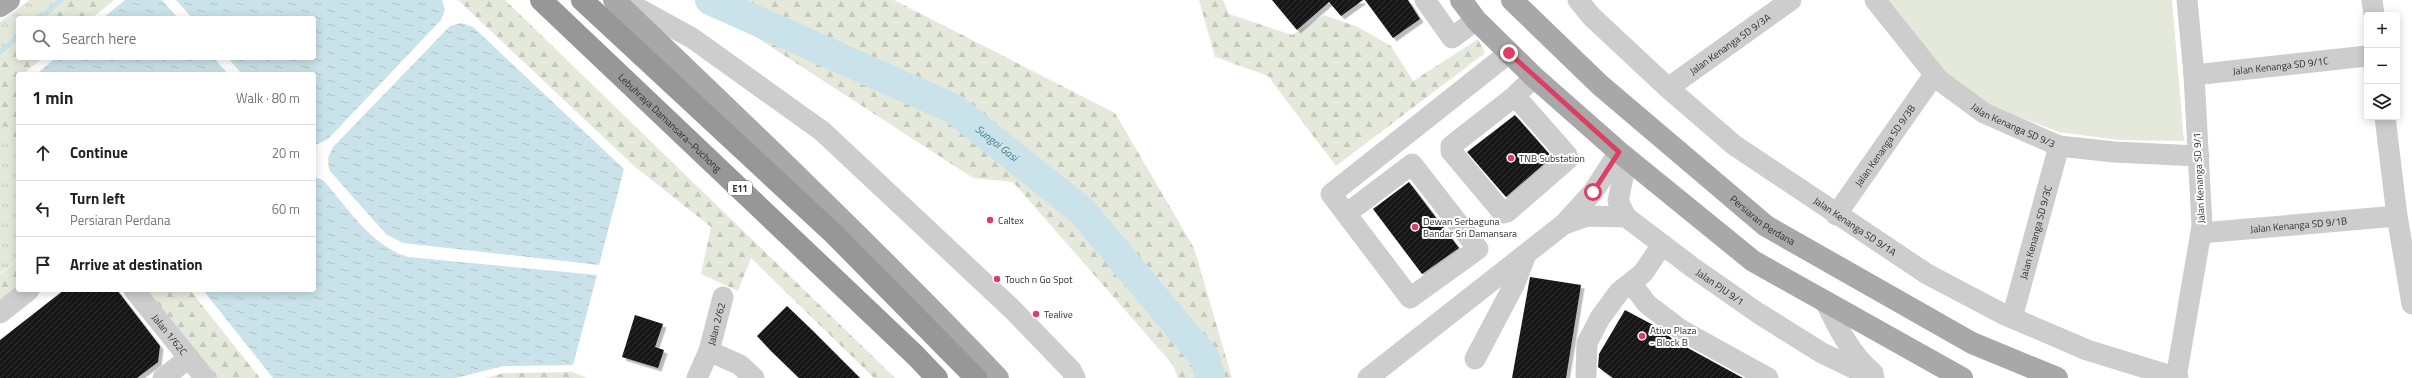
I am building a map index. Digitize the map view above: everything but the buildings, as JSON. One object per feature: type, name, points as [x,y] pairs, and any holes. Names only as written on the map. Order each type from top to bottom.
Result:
[{"type":"highway","name":"Lebuhraya Damansara–Puchong","points":[[541,0],[916,356],[937,378]]},
{"type":"highway","points":[[582,0],[834,234],[976,378]]},
{"type":"main road","points":[[0,6],[9,0]]},
{"type":"main road","points":[[614,0],[807,185],[998,378]]},
{"type":"main road","points":[[1461,0],[1476,20],[1534,77],[1623,155],[1753,261],[1962,378]]},
{"type":"main road","name":"Persiaran Perdana","points":[[1512,0],[1600,84],[1766,226],[1972,343],[2057,378]]},
{"type":"street","points":[[623,0],[692,38],[822,131],[1012,309],[1071,370],[1075,378]]},
{"type":"street","points":[[1424,0],[1452,38],[1476,20]]},
{"type":"street","name":"Jalan Kenanga SD 9/1A","points":[[1578,0],[1591,16],[1668,88],[1734,145],[1836,215],[1927,274],[2012,318],[2087,350],[2177,378]]},
{"type":"street","name":"Jalan Kenanga SD 9/3A","points":[[1668,88],[1791,0]]},
{"type":"street","name":"Jalan Kenanga SD 9/3","points":[[1875,0],[1934,75],[1984,113],[2059,146],[2114,152],[2198,156]]},
{"type":"street","name":"Jalan Kenanga SD 9/1","points":[[2177,378],[2201,233],[2194,75],[2187,0]]},
{"type":"street","points":[[2372,0],[2374,12]]},
{"type":"street","points":[[1346,214],[1412,164],[1478,249],[1410,298],[1346,214],[1331,194],[1509,53]]},
{"type":"street","name":"Jalan Kenanga SD 9/1C","points":[[2194,75],[2364,56]]},
{"type":"street","name":"Jalan Kenanga SD 9/3B","points":[[1836,215],[1934,75]]},
{"type":"street","points":[[1515,96],[1567,155],[1568,159],[1506,212],[1503,212],[1451,148],[1453,143],[1515,96],[1534,77]]},
{"type":"street","points":[[2386,120],[2397,216],[2412,304]]},
{"type":"street","name":"Jalan Kenanga SD 9/3C","points":[[2012,318],[2059,146]]},
{"type":"street","points":[[1368,378],[1564,224],[1593,192],[1623,155]]},
{"type":"street","name":"Jalan PJU 9/1","points":[[1623,155],[1618,201],[1626,217],[1662,245],[1764,317],[1822,353],[1874,378]]},
{"type":"street","points":[[1564,224],[1587,216],[1626,217]]},
{"type":"street","name":"Jalan Kenanga SD 9/1B","points":[[2201,233],[2397,216]]},
{"type":"street","points":[[1586,375],[1587,343],[1605,311],[1619,292],[1643,273],[1662,245]]},
{"type":"street","points":[[1509,268],[1501,295],[1472,357],[1515,283],[1526,254]]},
{"type":"street","points":[[1631,283],[1647,304],[1681,330],[1768,378]]},
{"type":"street","points":[[0,313],[26,292]]},
{"type":"street","name":"Jalan 1/62C","points":[[136,292],[205,378]]},
{"type":"street","name":"Jalan 2/62","points":[[697,378],[709,351],[723,297]]},
{"type":"street","points":[[1825,301],[1847,341],[1864,365],[1880,378]]},
{"type":"street","name":"Jalan 2/62","points":[[709,351],[740,365],[754,378]]},
{"type":"street","points":[[163,378],[189,358]]},
{"type":"green space","points":[[29,0],[69,0],[49,16],[16,16],[16,43],[0,56],[0,22]]},
{"type":"green space","points":[[69,0],[114,0],[94,16],[49,16]]},
{"type":"green space","points":[[458,0],[505,0],[895,378],[874,378],[751,258],[738,291],[701,274],[711,227],[634,166]]},
{"type":"green space","points":[[699,0],[894,0],[1115,113],[1194,248],[1232,378],[1178,378],[1173,365],[1013,182],[973,178]]},
{"type":"green space","points":[[1199,0],[1223,0],[1229,14],[1292,35],[1324,15],[1358,27],[1391,46],[1413,81],[1478,39],[1485,53],[1336,166],[1268,76],[1215,57]]},
{"type":"green space","points":[[1887,0],[2172,0],[2184,141],[2118,140],[2059,132],[1988,105],[1940,69]]},
{"type":"green space","points":[[16,43],[16,60],[40,60],[26,72],[16,72],[16,140],[2,123],[0,125],[0,56]]},
{"type":"green space","points":[[2,123],[16,140],[16,261],[0,273],[0,125]]},
{"type":"green space","points":[[16,261],[16,292],[0,312],[0,274]]},
{"type":"green space","points":[[141,292],[192,292],[260,378],[207,378]]},
{"type":"green space","points":[[572,372],[588,378],[485,378],[504,373]]},
{"type":"water","points":[[125,0],[162,0],[176,16],[105,16]]},
{"type":"water","points":[[176,0],[442,0],[445,10],[441,20],[328,139],[316,145],[316,72],[240,72],[230,60],[316,60],[316,16],[190,16]]},
{"type":"water","points":[[461,23],[473,27],[624,169],[599,265],[403,243],[386,234],[329,170],[328,158],[333,147],[450,26]]},
{"type":"water","points":[[53,60],[216,60],[226,72],[39,72]]},
{"type":"water","points":[[316,178],[323,180],[351,214],[371,235],[395,252],[408,257],[597,275],[573,365],[503,366],[456,378],[273,378],[205,292],[316,292]]},
{"type":"waterway","points":[[43,16],[61,0]]},
{"type":"waterway","name":"Sungai Gasi","points":[[710,0],[954,109],[1082,211],[1205,358],[1210,378]]},
{"type":"waterway","points":[[0,52],[16,39]]},
{"type":"place","name":"TNB Substation","points":[[1511,158]]},
{"type":"place","name":"Caltex","points":[[990,220]]},
{"type":"place","name":"Dewan Serbaguna Bandar Sri Damansara","points":[[1415,227]]},
{"type":"place","name":"Touch n Go Spot","points":[[997,279]]},
{"type":"place","name":"Tealive","points":[[1036,314]]},
{"type":"place","name":"Ativo Plaza - Block B","points":[[1642,336]]},
{"type":"route","points":[[1509,53],[1619,152],[1593,192]]}]
